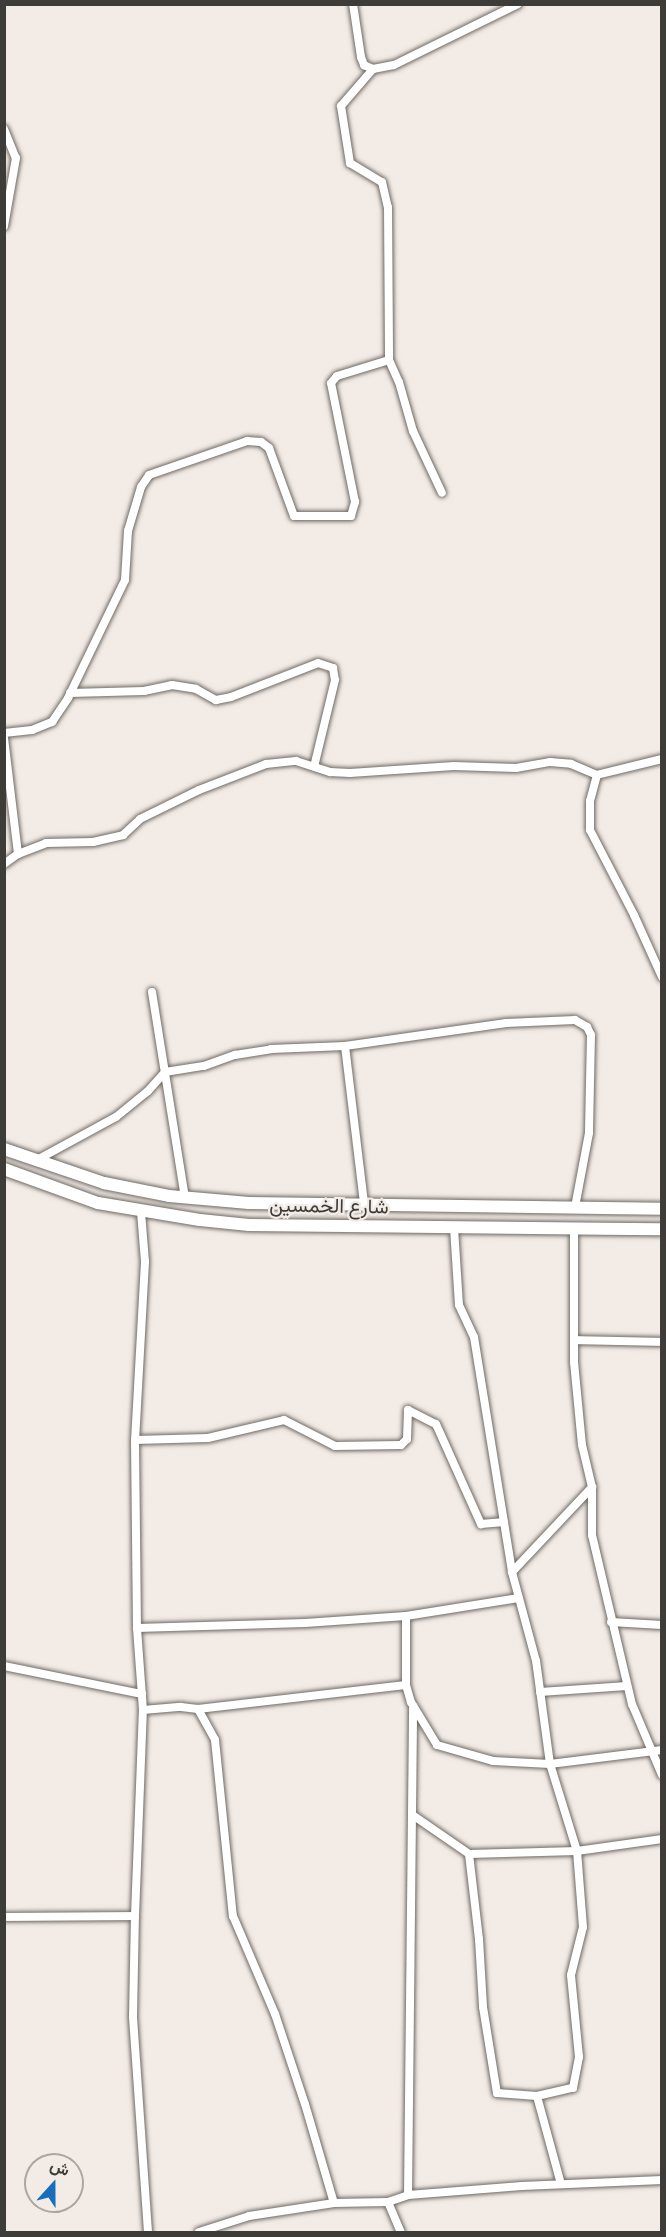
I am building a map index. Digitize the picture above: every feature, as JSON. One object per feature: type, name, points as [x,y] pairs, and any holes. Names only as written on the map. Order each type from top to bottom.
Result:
[{"type":"main road","name":"شارع الخمسين","points":[[4,1149],[104,1183],[185,1197],[249,1203],[662,1209]]},
{"type":"main road","name":"شارع الخمسين","points":[[4,1169],[98,1203],[141,1212],[249,1225],[662,1229]]},
{"type":"main road","points":[[98,1203],[104,1183]]},
{"type":"main road","points":[[498,1205],[500,1226]]},
{"type":"street","points":[[353,4],[361,57],[364,65],[373,69],[394,65],[518,4]]},
{"type":"street","points":[[373,69],[341,106],[350,163],[382,182],[388,207],[389,360],[399,382],[414,431],[442,493]]},
{"type":"street","points":[[4,129],[16,158],[4,226]]},
{"type":"street","points":[[18,854],[4,735],[32,730],[52,722],[70,693],[126,580],[128,531],[141,487],[149,475],[247,441],[261,442],[269,448],[294,516],[351,516],[355,502],[331,383],[337,376],[389,360]]},
{"type":"street","points":[[70,693],[144,691],[172,685],[196,689],[216,700],[231,697],[318,663],[333,668],[335,680],[314,766]]},
{"type":"street","points":[[4,864],[18,854],[46,843],[93,842],[123,835],[140,819],[233,775],[266,764],[296,761],[350,773],[454,766],[516,768],[550,762],[571,764],[597,775],[662,759]]},
{"type":"street","points":[[597,775],[590,801],[590,830],[634,915],[662,978]]},
{"type":"street","points":[[152,992],[185,1197]]},
{"type":"street","points":[[35,1161],[116,1117],[148,1091],[165,1072],[204,1066],[235,1055],[271,1049],[345,1046],[506,1023],[576,1020],[587,1027],[591,1035],[589,1133],[575,1207]]},
{"type":"street","points":[[345,1046],[364,1204]]},
{"type":"street","points":[[141,1212],[146,1262],[135,1440],[137,1628],[143,1710],[133,2017],[148,2232]]},
{"type":"street","points":[[574,1227],[574,1340],[582,1445],[592,1487],[592,1535],[632,1704],[657,1751],[662,1775]]},
{"type":"street","points":[[454,1228],[459,1305],[474,1337],[512,1572],[536,1661],[550,1764],[576,1851],[583,1927],[571,1975],[579,2057],[573,2088],[537,2096],[497,2093],[483,2007],[479,1939],[469,1854]]},
{"type":"street","points":[[574,1340],[662,1342]]},
{"type":"street","points":[[135,1440],[208,1438],[284,1420],[335,1446],[401,1445],[407,1439],[408,1410],[436,1424],[481,1524],[504,1522]]},
{"type":"street","points":[[512,1572],[592,1487]]},
{"type":"street","points":[[137,1628],[305,1623],[406,1616],[519,1598]]},
{"type":"street","points":[[406,1616],[406,1686],[413,1705],[437,1745],[493,1761],[550,1764],[657,1751]]},
{"type":"street","points":[[611,1622],[662,1625]]},
{"type":"street","points":[[4,1666],[142,1694]]},
{"type":"street","points":[[143,1710],[181,1707],[198,1709],[406,1686]]},
{"type":"street","points":[[540,1692],[627,1686]]},
{"type":"street","points":[[408,2195],[414,1816],[413,1705]]},
{"type":"street","points":[[198,1709],[215,1740],[234,1916],[275,2014],[305,2104],[334,2203]]},
{"type":"street","points":[[414,1816],[469,1854],[576,1851],[662,1839]]},
{"type":"street","points":[[4,1917],[135,1916]]},
{"type":"street","points":[[537,2096],[561,2184]]},
{"type":"street","points":[[199,2232],[249,2216],[334,2203],[388,2202],[408,2195],[561,2184],[662,2180]]},
{"type":"street","points":[[388,2202],[401,2232]]}]
